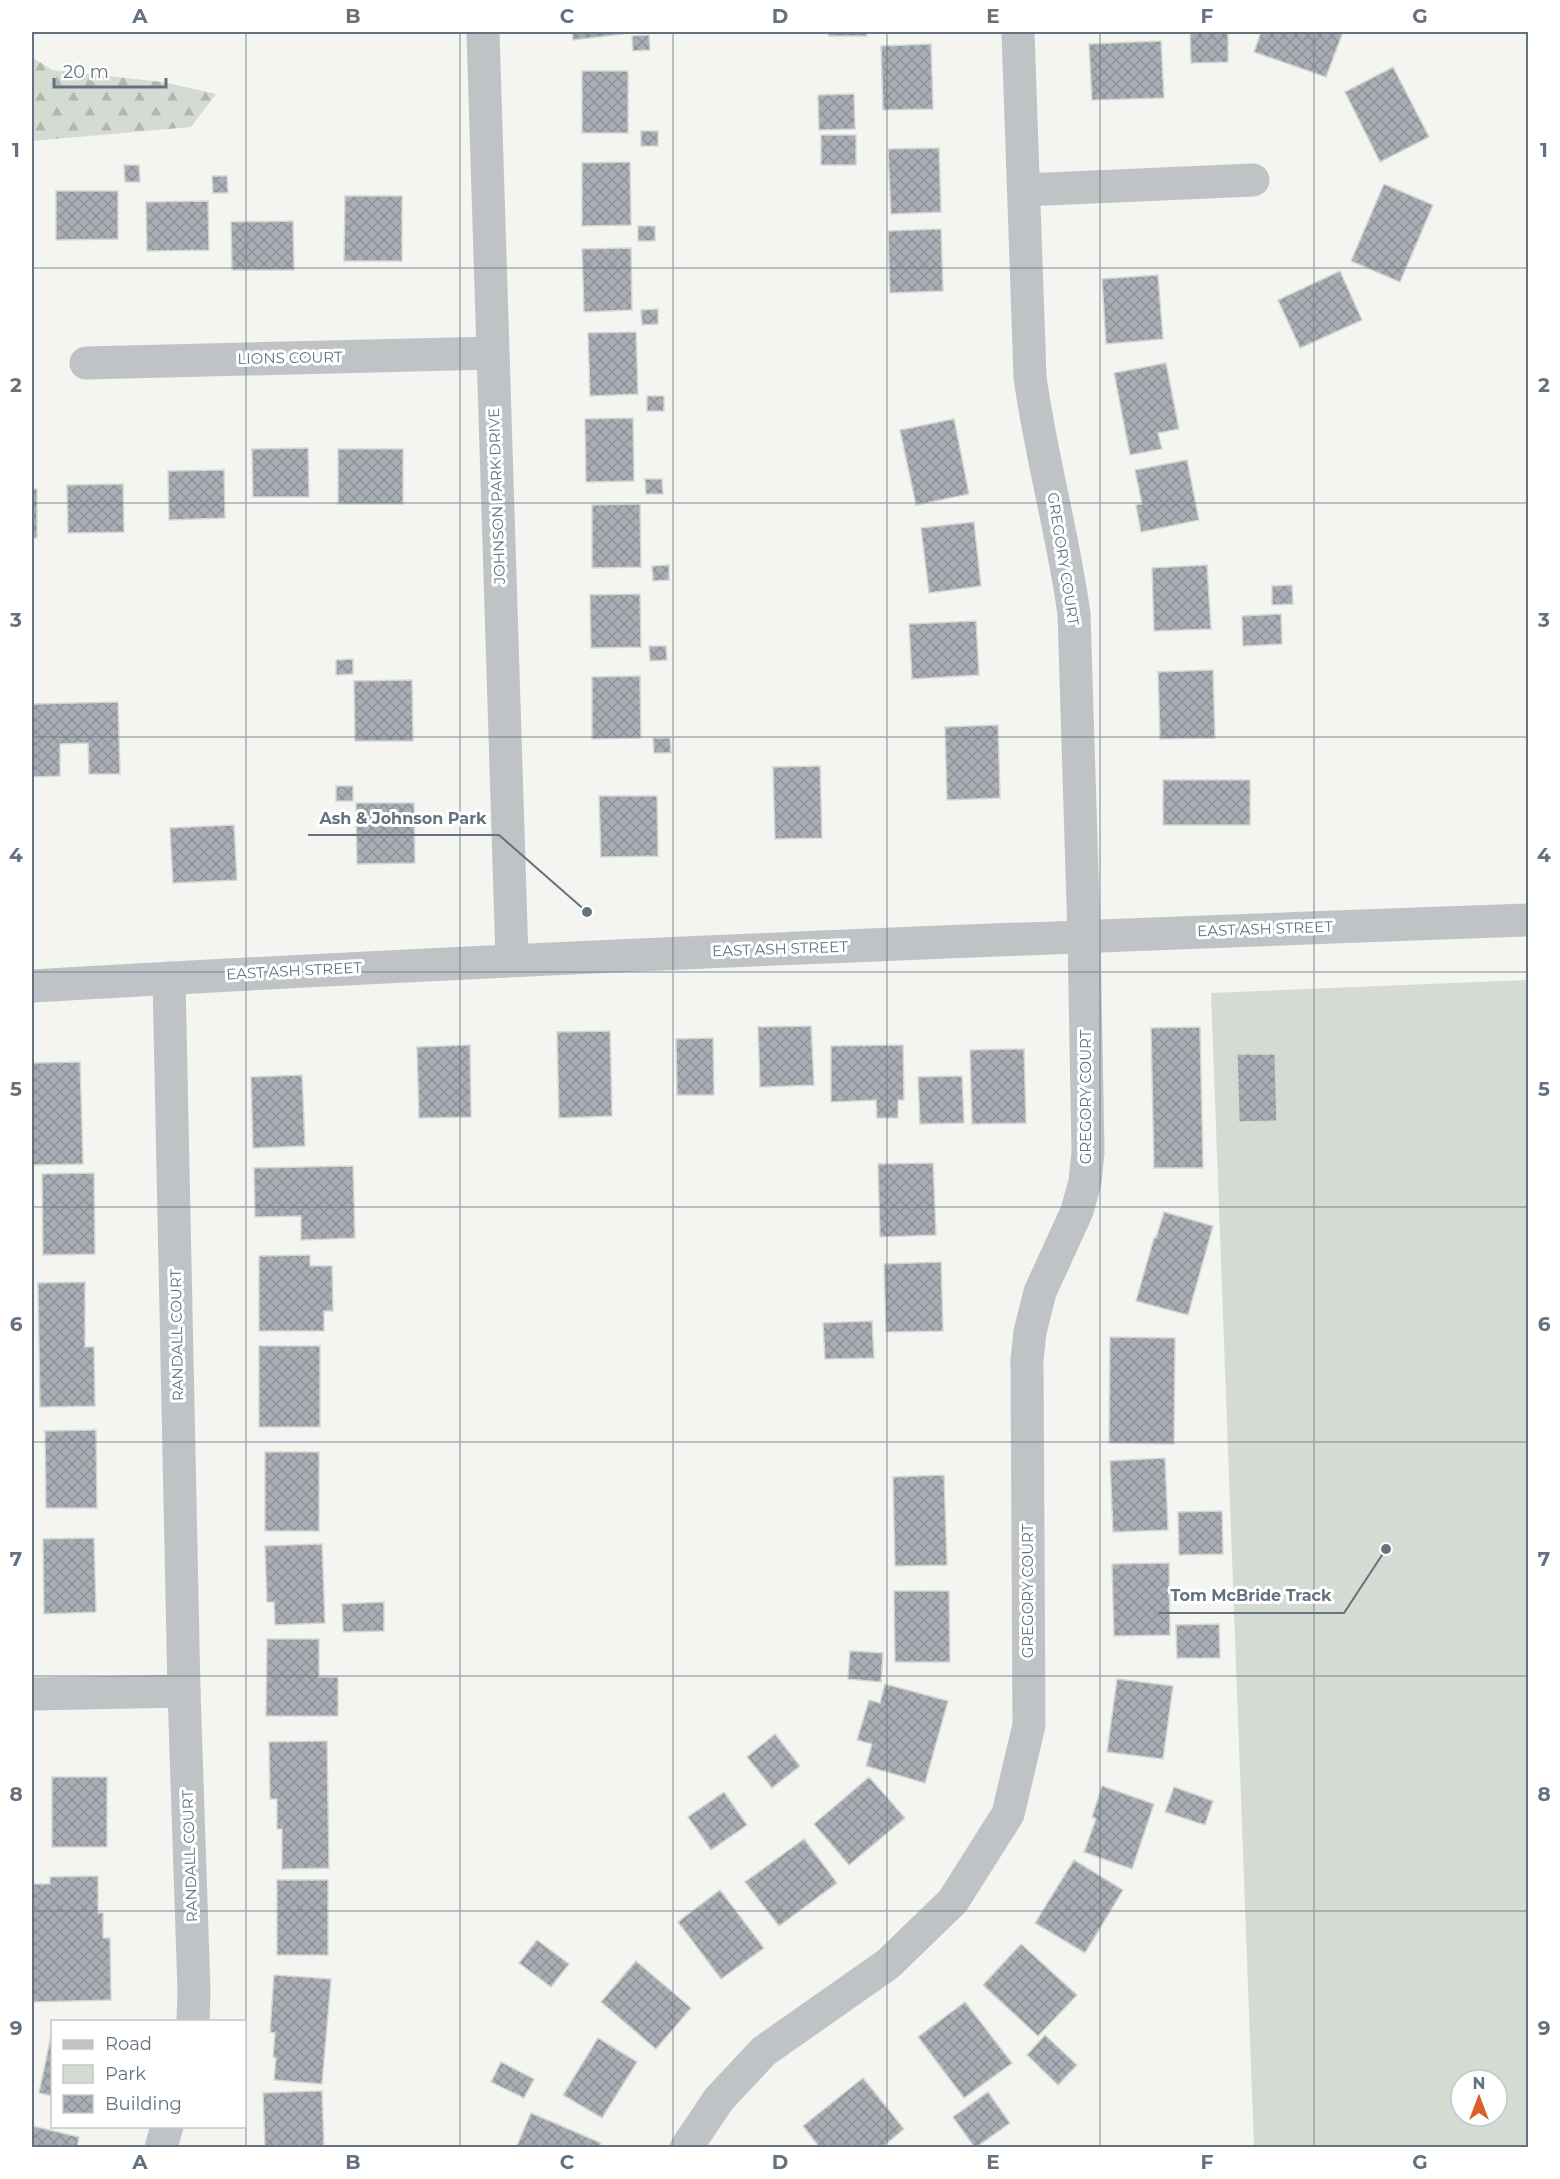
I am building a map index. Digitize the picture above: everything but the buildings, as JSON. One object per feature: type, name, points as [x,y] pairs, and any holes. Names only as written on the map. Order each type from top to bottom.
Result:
[{"type":"street","name":"JOHNSON PARK DRIVE","points":[[483,32],[512,960]]},
{"type":"street","name":"GREGORY COURT","points":[[686,2148],[719,2099],[764,2051],[888,1964],[953,1901],[1008,1814],[1029,1725],[1027,1360],[1029,1332],[1040,1292],[1068,1233],[1085,1182],[1088,1152],[1074,614],[1030,377],[1018,32]]},
{"type":"street","points":[[1024,190],[1253,180]]},
{"type":"street","name":"LIONS COURT","points":[[86,363],[493,353]]},
{"type":"street","name":"EAST ASH STREET","points":[[32,986],[512,960],[1528,920]]},
{"type":"street","name":"RANDALL COURT","points":[[169,978],[193,2020]]},
{"type":"street","points":[[32,1694],[184,1691]]},
{"type":"street","points":[[161,2148],[167,2128]]},
{"type":"green space","points":[[32,57],[52,70],[163,82],[216,94],[191,127],[32,141]]},
{"type":"green space","points":[[1528,980],[1528,2147],[1254,2147],[1211,993]]},
{"type":"place","name":"Ash & Johnson Park","points":[[587,912]]},
{"type":"place","name":"Tom McBride Track","points":[[1386,1549]]}]
